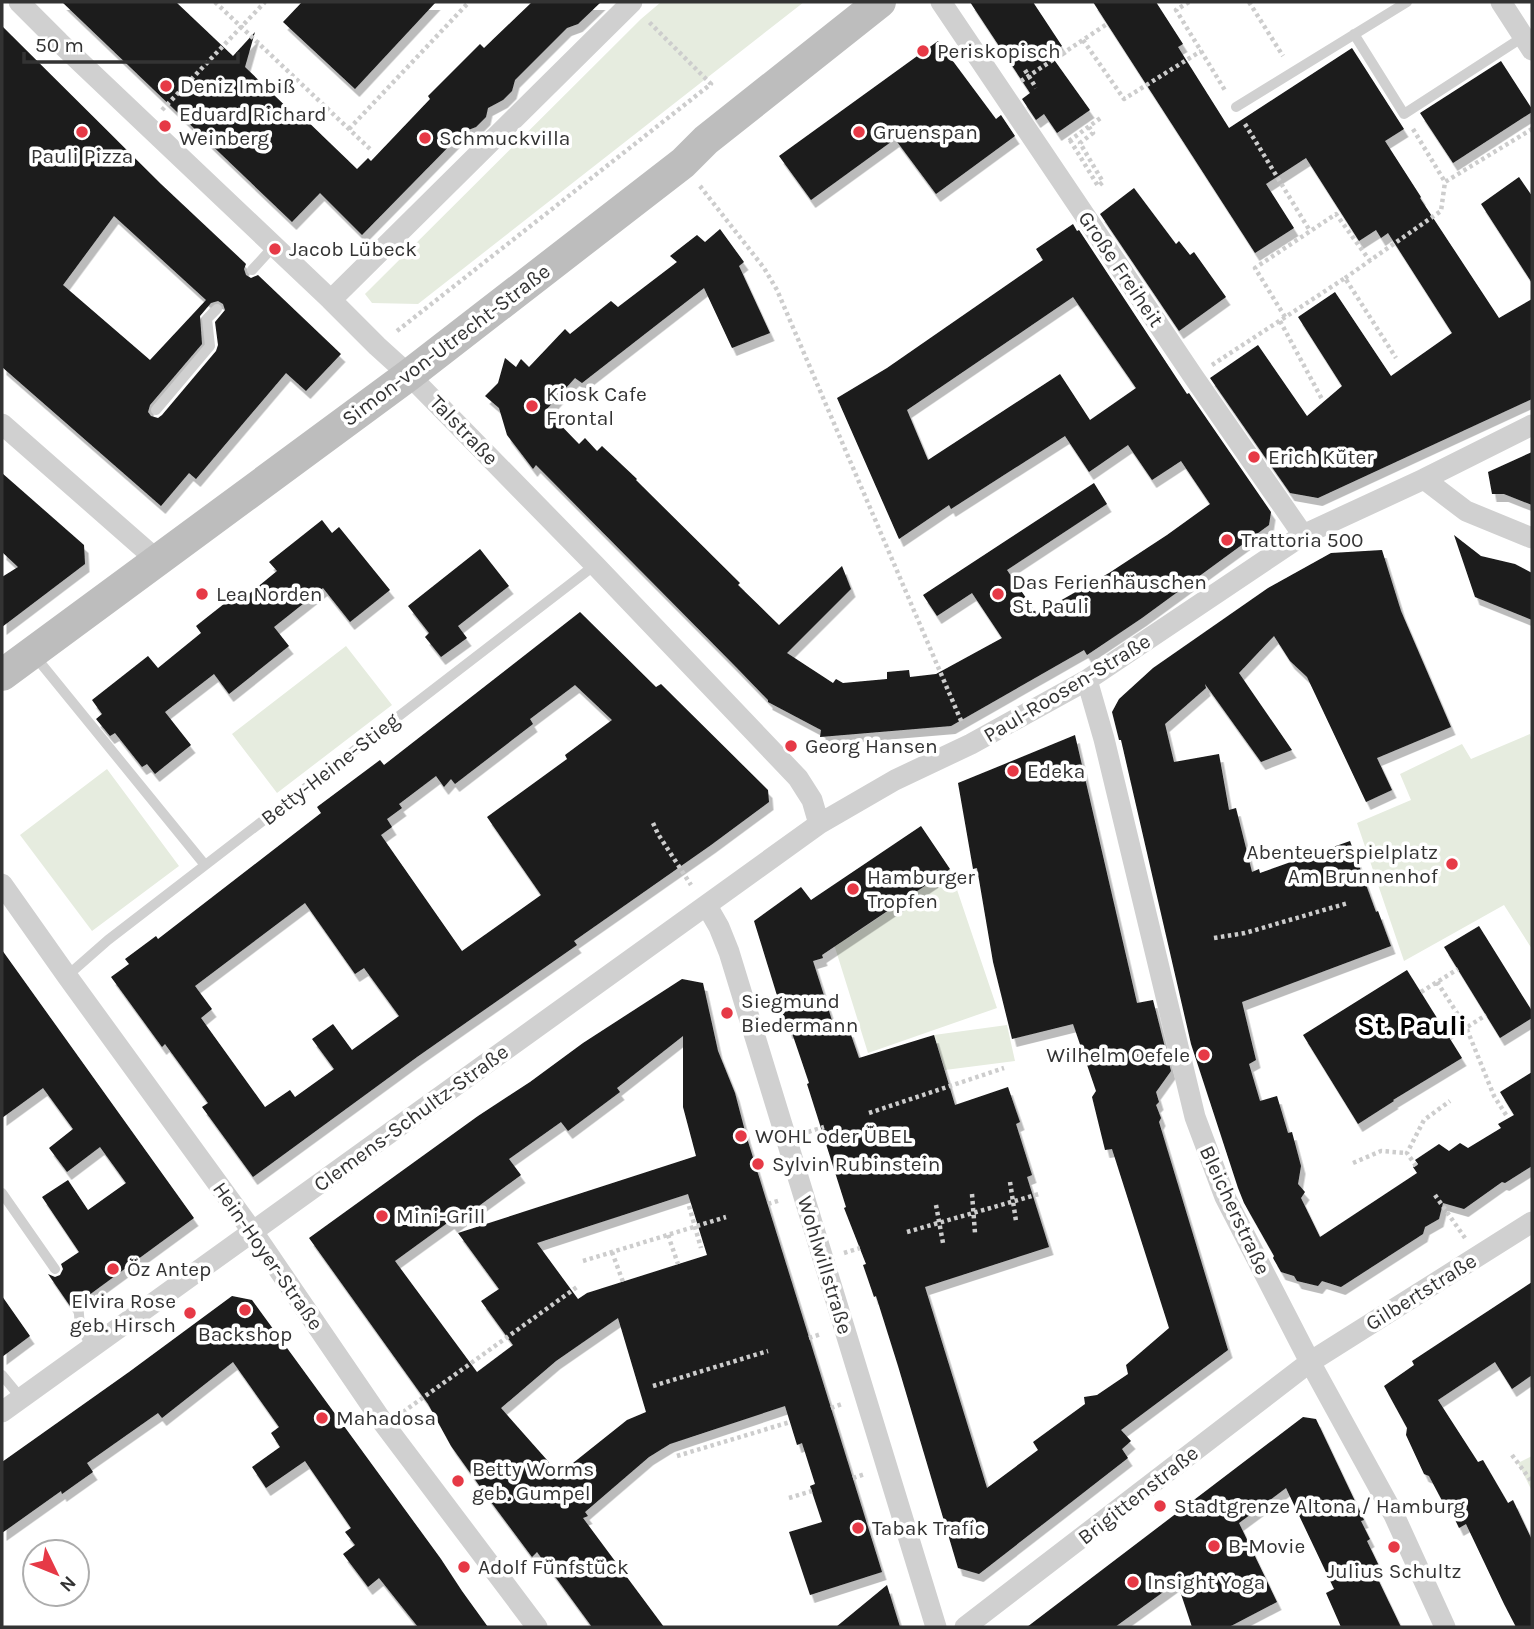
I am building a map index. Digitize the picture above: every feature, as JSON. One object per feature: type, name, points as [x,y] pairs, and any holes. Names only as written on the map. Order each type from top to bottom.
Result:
[{"type":"main road","name":"Simon-von-Utrecht-Straße","points":[[2,675],[410,375],[683,163],[706,140],[880,2]]},
{"type":"street","name":"Talstraße","points":[[19,2],[410,375],[595,565],[799,778],[811,800],[819,824]]},
{"type":"street","points":[[331,300],[631,2]]},
{"type":"street","name":"Große Freiheit","points":[[941,2],[1303,536]]},
{"type":"street","points":[[1501,2],[1528,43]]},
{"type":"street","points":[[2,425],[157,560]]},
{"type":"street","name":"Paul-Roosen-Straße","points":[[819,824],[895,780],[971,744],[1087,680],[1303,536],[1532,425]]},
{"type":"street","points":[[1424,479],[1466,511],[1532,538]]},
{"type":"street","name":"Bleicherstraße","points":[[1087,680],[1111,766],[1195,1117],[1225,1197],[1310,1362],[1394,1515],[1444,1627]]},
{"type":"street","name":"Clemens-Schultz-Straße","points":[[2,1412],[819,824]]},
{"type":"street","name":"Hein-Hoyer-Straße","points":[[2,884],[253,1231],[384,1424],[537,1627]]},
{"type":"street","name":"Wohlwillstraße","points":[[706,906],[719,927],[729,953],[936,1627]]},
{"type":"street","name":"Gilbertstraße","points":[[1310,1362],[1532,1222]]},
{"type":"street","name":"Brigittenstraße","points":[[965,1627],[1310,1362]]},
{"type":"lane","points":[[1236,107],[1407,2]]},
{"type":"lane","points":[[1354,34],[1404,114],[1528,43]]},
{"type":"lane","points":[[252,270],[274,246]]},
{"type":"lane","points":[[156,410],[211,346],[207,319],[217,309]]},
{"type":"lane","name":"Betty-Heine-Stieg","points":[[66,976],[205,864],[595,565]]},
{"type":"lane","points":[[32,653],[205,864]]},
{"type":"lane","points":[[2,1193],[55,1269]]},
{"type":"lane","points":[[78,1302],[80,1327],[92,1346]]},
{"type":"lane","points":[[2,1375],[21,1398]]},
{"type":"path","points":[[215,2],[370,149]]},
{"type":"path","points":[[147,126],[265,2]]},
{"type":"path","points":[[349,129],[469,2]]},
{"type":"path","points":[[377,346],[711,84],[631,2]]},
{"type":"path","points":[[1249,2],[1293,72]]},
{"type":"path","points":[[1021,80],[1027,73],[1107,23]]},
{"type":"path","points":[[1083,40],[1124,99],[1201,51]]},
{"type":"path","points":[[1027,73],[1036,88]]},
{"type":"path","points":[[1194,376],[1345,278],[1441,211],[1445,182],[1404,114]]},
{"type":"path","points":[[1076,137],[1102,117]]},
{"type":"path","points":[[1070,140],[1098,186],[1104,182],[1080,143],[1093,133],[1089,127]]},
{"type":"path","points":[[1445,182],[1532,129]]},
{"type":"path","points":[[683,163],[764,268],[777,290],[971,744]]},
{"type":"path","points":[[1286,317],[1255,268],[1336,214],[1370,261]]},
{"type":"path","points":[[1345,278],[1396,358]]},
{"type":"path","points":[[1280,321],[1323,401]]},
{"type":"path","points":[[653,823],[657,834],[706,906]]},
{"type":"path","points":[[1214,939],[1348,903]]},
{"type":"path","points":[[1421,992],[1458,969]]},
{"type":"path","points":[[1437,982],[1466,1027],[1494,1097],[1508,1118]]},
{"type":"path","points":[[1450,1038],[1486,1015]]},
{"type":"path","points":[[869,1113],[1004,1068]]},
{"type":"path","points":[[1407,1153],[1424,1120],[1450,1101]]},
{"type":"path","points":[[1353,1163],[1381,1151],[1407,1153]]},
{"type":"path","points":[[1407,1153],[1416,1166]]},
{"type":"path","points":[[1010,1182],[1016,1221]]},
{"type":"path","points":[[972,1194],[975,1233]]},
{"type":"path","points":[[906,1232],[1039,1194]]},
{"type":"path","points":[[1435,1195],[1450,1217]]},
{"type":"path","points":[[936,1205],[943,1243]]},
{"type":"path","points":[[688,1206],[701,1248]]},
{"type":"path","points":[[583,1261],[726,1217]]},
{"type":"path","points":[[668,1235],[678,1264]]},
{"type":"path","points":[[612,1252],[623,1282]]},
{"type":"path","points":[[384,1424],[423,1399],[577,1287]]},
{"type":"path","points":[[653,1386],[768,1351]]},
{"type":"path","points":[[677,1456],[790,1423]]},
{"type":"path","points":[[1512,1455],[1532,1482]]},
{"type":"path","points":[[789,1498],[812,1491]]},
{"type":"shaded area","points":[[661,2],[804,2],[418,304],[372,303],[365,294]]},
{"type":"shaded area","points":[[346,646],[392,705],[277,793],[232,734]]},
{"type":"shaded area","name":"Abenteuerspielplatz Am Brunnenhof","points":[[1530,734],[1532,949],[1504,905],[1404,961],[1357,823],[1411,800],[1400,774],[1462,744],[1471,759]]},
{"type":"shaded area","points":[[107,769],[179,866],[92,931],[20,835]]},
{"type":"shaded area","points":[[950,869],[997,1008],[868,1053],[833,941],[853,935]]},
{"type":"shaded area","points":[[1007,1025],[1015,1061],[945,1070],[934,1035]]},
{"type":"shaded area","points":[[1532,1456],[1532,1491],[1518,1463]]},
{"type":"building","points":[[62,2],[176,2],[233,56],[255,32],[245,67],[299,119],[302,116],[357,169],[368,158],[371,161],[430,99],[428,96],[480,44],[484,48],[532,2],[601,2],[578,24],[567,28],[515,80],[512,91],[503,100],[488,108],[486,117],[476,127],[463,132],[362,235],[320,193],[292,222]]},
{"type":"building","points":[[302,2],[436,2],[355,89],[283,22]]},
{"type":"building","points":[[970,2],[1033,2],[1062,46],[1050,54],[1090,110],[1057,133],[1044,114],[1036,120],[1022,99],[1030,93]]},
{"type":"building","points":[[1093,2],[1156,2],[1183,44],[1178,47],[1229,128],[1352,48],[1404,129],[1385,141],[1499,318],[1532,299],[1532,399],[1318,498],[1290,493],[1210,378],[1258,345],[1307,416],[1342,386],[1298,317],[1335,292],[1391,376],[1452,333],[1388,233],[1381,238],[1376,230],[1359,241],[1306,158],[1266,184],[1294,228],[1255,253]]},
{"type":"building","points":[[2,26],[246,264],[246,275],[251,278],[258,275],[341,354],[306,391],[286,373],[196,479],[189,473],[161,506],[2,367]],"holes":[[[114,216],[206,300],[150,360],[63,285]],[[218,301],[223,304],[225,310],[215,322],[218,345],[216,351],[162,415],[158,418],[151,416],[148,412],[150,405],[202,344],[200,316],[211,303]]]},
{"type":"building","name":"Gruenspan","points":[[938,41],[996,119],[1001,115],[1015,136],[936,194],[895,139],[811,200],[779,156]]},
{"type":"building","points":[[1501,61],[1532,112],[1453,163],[1420,113]]},
{"type":"building","points":[[1519,177],[1532,196],[1532,283],[1481,204]]},
{"type":"building","points":[[1134,188],[1176,244],[1179,241],[1190,255],[1194,252],[1226,297],[1179,331],[1100,214]]},
{"type":"building","points":[[1073,224],[1077,231],[1079,230],[1187,394],[1189,393],[1271,512],[1269,525],[1087,655],[1084,650],[951,726],[820,737],[821,730],[768,702],[536,465],[533,469],[507,435],[499,408],[485,396],[498,383],[505,358],[516,367],[521,359],[529,367],[565,329],[570,334],[611,301],[618,307],[677,262],[670,256],[697,235],[705,242],[720,229],[744,262],[739,266],[770,333],[732,348],[704,288],[582,383],[575,378],[546,410],[579,444],[585,438],[597,451],[602,446],[779,625],[842,566],[851,589],[787,653],[833,683],[836,679],[843,683],[887,679],[887,672],[909,670],[910,677],[936,674],[1002,638],[972,593],[937,616],[923,595],[1094,483],[1107,504],[1007,570],[1037,614],[1109,573],[1210,504],[1181,461],[1152,480],[1128,445],[1089,472],[1065,436],[951,509],[949,505],[899,539],[837,398],[887,368],[1043,260],[1036,249]],"holes":[[[1073,297],[1136,388],[1090,420],[1060,374],[928,460],[907,410]]]},
{"type":"building","points":[[1532,452],[1532,505],[1504,494],[1492,494],[1488,472]]},
{"type":"building","points":[[2,473],[84,545],[85,564],[2,627],[2,577],[18,567],[2,552]]},
{"type":"building","points":[[322,520],[332,533],[339,527],[390,590],[350,622],[323,588],[274,627],[289,646],[229,694],[214,674],[165,712],[191,745],[155,774],[147,764],[142,767],[115,733],[110,736],[96,719],[102,714],[92,700],[148,656],[158,668],[201,633],[196,626],[234,596],[239,602],[277,571],[269,562]]},
{"type":"building","points":[[1454,535],[1481,556],[1515,564],[1532,573],[1532,620],[1475,597]]},
{"type":"building","points":[[480,549],[509,586],[458,626],[467,638],[441,657],[425,637],[429,633],[408,606]]},
{"type":"building","points":[[1382,550],[1401,611],[1451,727],[1377,758],[1392,790],[1366,802],[1307,677],[1290,661],[1274,636],[1239,673],[1292,750],[1261,762],[1205,684],[1206,688],[1165,724],[1174,762],[1219,754],[1229,810],[1236,808],[1252,872],[1259,869],[1260,873],[1350,841],[1391,946],[1242,1002],[1256,1060],[1249,1064],[1260,1101],[1277,1096],[1288,1133],[1292,1132],[1301,1166],[1298,1184],[1305,1192],[1301,1198],[1320,1237],[1417,1173],[1413,1167],[1418,1164],[1415,1160],[1439,1144],[1449,1151],[1460,1143],[1468,1148],[1501,1128],[1498,1124],[1514,1115],[1500,1092],[1532,1072],[1532,1166],[1505,1183],[1502,1182],[1464,1209],[1443,1203],[1439,1219],[1425,1227],[1423,1234],[1341,1287],[1322,1281],[1318,1286],[1297,1281],[1294,1276],[1281,1272],[1238,1188],[1191,1044],[1121,740],[1112,712],[1119,699],[1153,668],[1268,588],[1331,553]]},
{"type":"building","points":[[580,612],[656,687],[661,684],[768,790],[769,802],[574,941],[577,945],[253,1177],[202,1107],[208,1103],[165,1044],[162,1047],[111,977],[129,964],[125,959],[156,936],[158,939],[321,813],[317,807],[380,760],[384,765]],"holes":[[[575,685],[612,720],[565,755],[567,759],[487,817],[541,895],[462,951],[381,835],[392,827],[387,819],[402,808],[399,804],[436,776],[444,787],[451,779],[455,784],[533,724],[530,719]],[[305,903],[355,974],[364,968],[399,1016],[352,1050],[333,1024],[312,1039],[334,1069],[295,1097],[290,1090],[265,1107],[201,1018],[212,1009],[195,986]]]},
{"type":"building","points":[[1075,735],[1137,1003],[1153,1000],[1171,1071],[1156,1092],[1159,1102],[1156,1105],[1161,1118],[1159,1122],[1228,1350],[1121,1430],[1131,1441],[1122,1449],[1128,1458],[979,1574],[958,1568],[898,1366],[876,1296],[874,1297],[863,1265],[866,1264],[844,1208],[846,1207],[807,1084],[809,1083],[791,1030],[788,1031],[754,921],[801,887],[811,900],[921,826],[950,869],[822,955],[823,958],[813,961],[836,1033],[849,1029],[859,1058],[934,1035],[955,1105],[1008,1087],[1020,1122],[1016,1124],[1032,1175],[1027,1177],[1049,1247],[925,1287],[987,1488],[1038,1450],[1033,1442],[1085,1404],[1084,1397],[1097,1395],[1128,1374],[1126,1365],[1169,1328],[1112,1149],[1105,1150],[1092,1097],[1096,1091],[1073,1024],[1012,1039],[993,962],[977,868],[973,869],[958,783]]},
{"type":"building","points":[[1479,926],[1532,1011],[1532,1018],[1500,1038],[1444,947]]},
{"type":"building","points":[[2,950],[194,1218],[85,1298],[78,1294],[73,1296],[70,1306],[48,1274],[55,1277],[60,1275],[63,1269],[61,1264],[79,1252],[42,1197],[68,1180],[88,1210],[126,1183],[100,1147],[67,1172],[49,1148],[73,1129],[43,1088],[2,1118]]},
{"type":"building","points":[[1407,970],[1462,1058],[1358,1124],[1303,1035]]},
{"type":"building","points":[[682,979],[703,983],[718,1051],[735,1093],[882,1572],[810,1595],[789,1532],[822,1522],[810,1486],[815,1484],[802,1443],[797,1445],[785,1406],[670,1444],[649,1457],[585,1512],[588,1516],[583,1518],[664,1627],[592,1627],[537,1552],[532,1557],[491,1502],[451,1446],[428,1404],[309,1238],[583,1043]],"holes":[[[683,1036],[683,1107],[696,1156],[458,1233],[499,1289],[481,1301],[513,1345],[477,1372],[395,1261],[450,1221],[453,1225],[521,1175],[509,1159],[561,1122],[568,1131],[620,1092],[617,1088]],[[688,1194],[707,1255],[587,1293],[578,1299],[537,1243]],[[618,1318],[646,1412],[627,1420],[558,1475],[501,1408],[556,1361]]]},
{"type":"building","points":[[1532,1282],[1532,1375],[1512,1389],[1495,1362],[1438,1400],[1478,1462],[1483,1460],[1508,1503],[1513,1500],[1532,1540],[1532,1627],[1516,1627],[1466,1524],[1459,1528],[1429,1476],[1424,1474],[1406,1435],[1407,1428],[1384,1386],[1414,1365],[1412,1361]]},
{"type":"building","points":[[2,1296],[30,1336],[2,1357]]},
{"type":"building","points":[[232,1296],[252,1300],[488,1627],[418,1627],[379,1578],[368,1587],[343,1554],[355,1545],[345,1532],[351,1528],[305,1461],[266,1488],[252,1467],[280,1447],[271,1433],[279,1427],[233,1362],[162,1418],[158,1413],[87,1463],[93,1472],[2,1533],[2,1462]]},
{"type":"building","points":[[1303,1417],[1316,1419],[1364,1520],[1361,1521],[1370,1539],[1367,1541],[1380,1568],[1374,1571],[1401,1627],[1341,1627],[1326,1593],[1334,1589],[1286,1488],[1239,1523],[1277,1602],[1229,1627],[1192,1627],[1177,1582],[1115,1627],[1027,1627]]},
{"type":"building","points":[[887,1585],[900,1627],[836,1627]]},
{"type":"place","name":"Periskopisch","points":[[923,51]]},
{"type":"place","name":"Deniz Imbiß","points":[[166,86]]},
{"type":"place","name":"Eduard Richard Weinberg","points":[[165,126]]},
{"type":"place","name":"Pauli Pizza","points":[[82,132]]},
{"type":"place","name":"Gruenspan","points":[[859,132]]},
{"type":"place","name":"Schmuckvilla","points":[[425,138]]},
{"type":"place","name":"Jacob Lübeck","points":[[275,249]]},
{"type":"place","name":"Kiosk Cafe Frontal","points":[[532,406]]},
{"type":"place","name":"Erich Küter","points":[[1254,457]]},
{"type":"place","name":"Trattoria 500","points":[[1227,540]]},
{"type":"place","name":"Lea Norden","points":[[202,594]]},
{"type":"place","name":"Das Ferienhäuschen St. Pauli","points":[[998,594]]},
{"type":"place","name":"Georg Hansen","points":[[791,746]]},
{"type":"place","name":"Edeka","points":[[1013,771]]},
{"type":"place","name":"Abenteuerspielplatz Am Brunnenhof","points":[[1452,864]]},
{"type":"place","name":"Hamburger Tropfen","points":[[853,889]]},
{"type":"place","name":"Siegmund Biedermann","points":[[727,1013]]},
{"type":"place","name":"Wilhelm Oefele","points":[[1204,1055]]},
{"type":"place","name":"WOHL oder ÜBEL","points":[[741,1136]]},
{"type":"place","name":"Sylvin Rubinstein","points":[[758,1164]]},
{"type":"place","name":"Mini-Grill","points":[[382,1216]]},
{"type":"place","name":"Öz Antep","points":[[113,1269]]},
{"type":"place","name":"Backshop","points":[[245,1310]]},
{"type":"place","name":"Elvira Rose geb. Hirsch","points":[[190,1313]]},
{"type":"place","name":"Mahadosa","points":[[322,1418]]},
{"type":"place","name":"Betty Worms geb. Gumpel","points":[[458,1481]]},
{"type":"place","name":"Stadtgrenze Altona / Hamburg","points":[[1160,1506]]},
{"type":"place","name":"Tabak Trafic","points":[[858,1528]]},
{"type":"place","name":"B-Movie","points":[[1214,1546]]},
{"type":"place","name":"Julius Schultz","points":[[1394,1547]]},
{"type":"place","name":"Adolf Fünfstück","points":[[464,1567]]},
{"type":"place","name":"Insight Yoga","points":[[1133,1582]]},
{"type":"district","name":"St. Pauli","points":[[1412,1025]]}]
